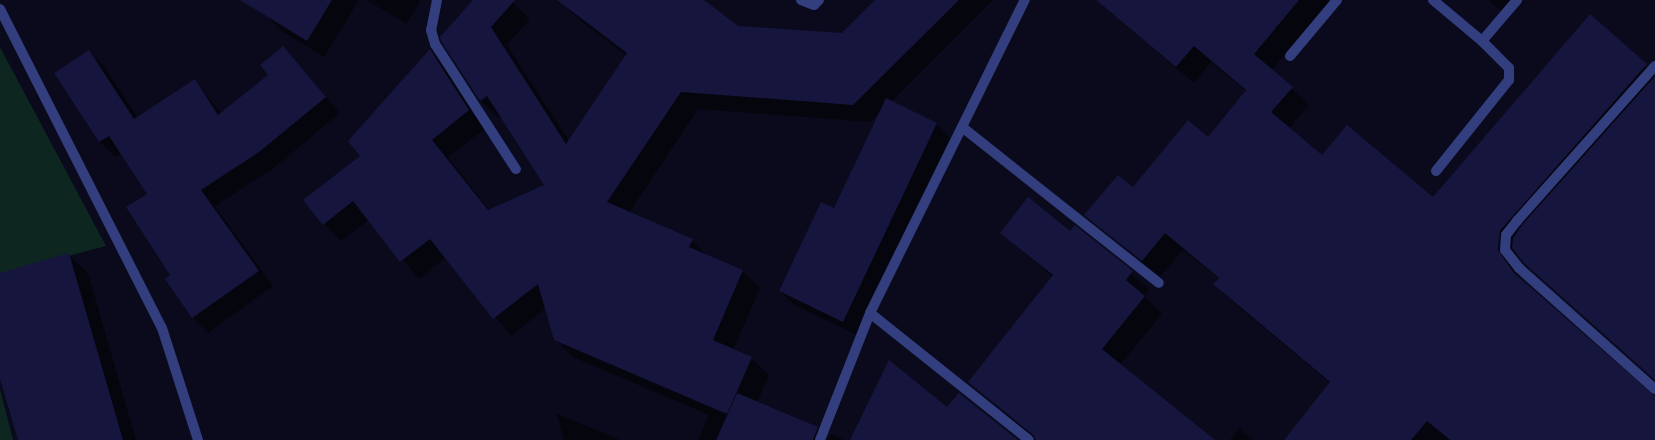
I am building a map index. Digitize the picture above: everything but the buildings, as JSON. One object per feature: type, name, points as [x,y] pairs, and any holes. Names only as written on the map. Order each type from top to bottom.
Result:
[{"type":"lane","points":[[437,0],[431,30],[435,44],[516,169]]},
{"type":"lane","points":[[801,0],[814,4],[818,0]]},
{"type":"lane","points":[[820,440],[870,313],[1026,0]]},
{"type":"lane","points":[[1290,56],[1337,0]]},
{"type":"lane","points":[[1433,0],[1482,41],[1508,68],[1509,80],[1436,171]]},
{"type":"lane","points":[[1482,41],[1517,0]]},
{"type":"lane","points":[[0,9],[162,328],[198,440]]},
{"type":"lane","points":[[1655,66],[1517,221],[1506,235],[1505,250],[1519,268],[1655,389]]},
{"type":"lane","points":[[962,127],[1159,283]]},
{"type":"lane","points":[[870,313],[1029,440]]},
{"type":"green space","points":[[0,47],[106,246],[0,274]]},
{"type":"green space","points":[[0,389],[13,440],[0,440]]}]
